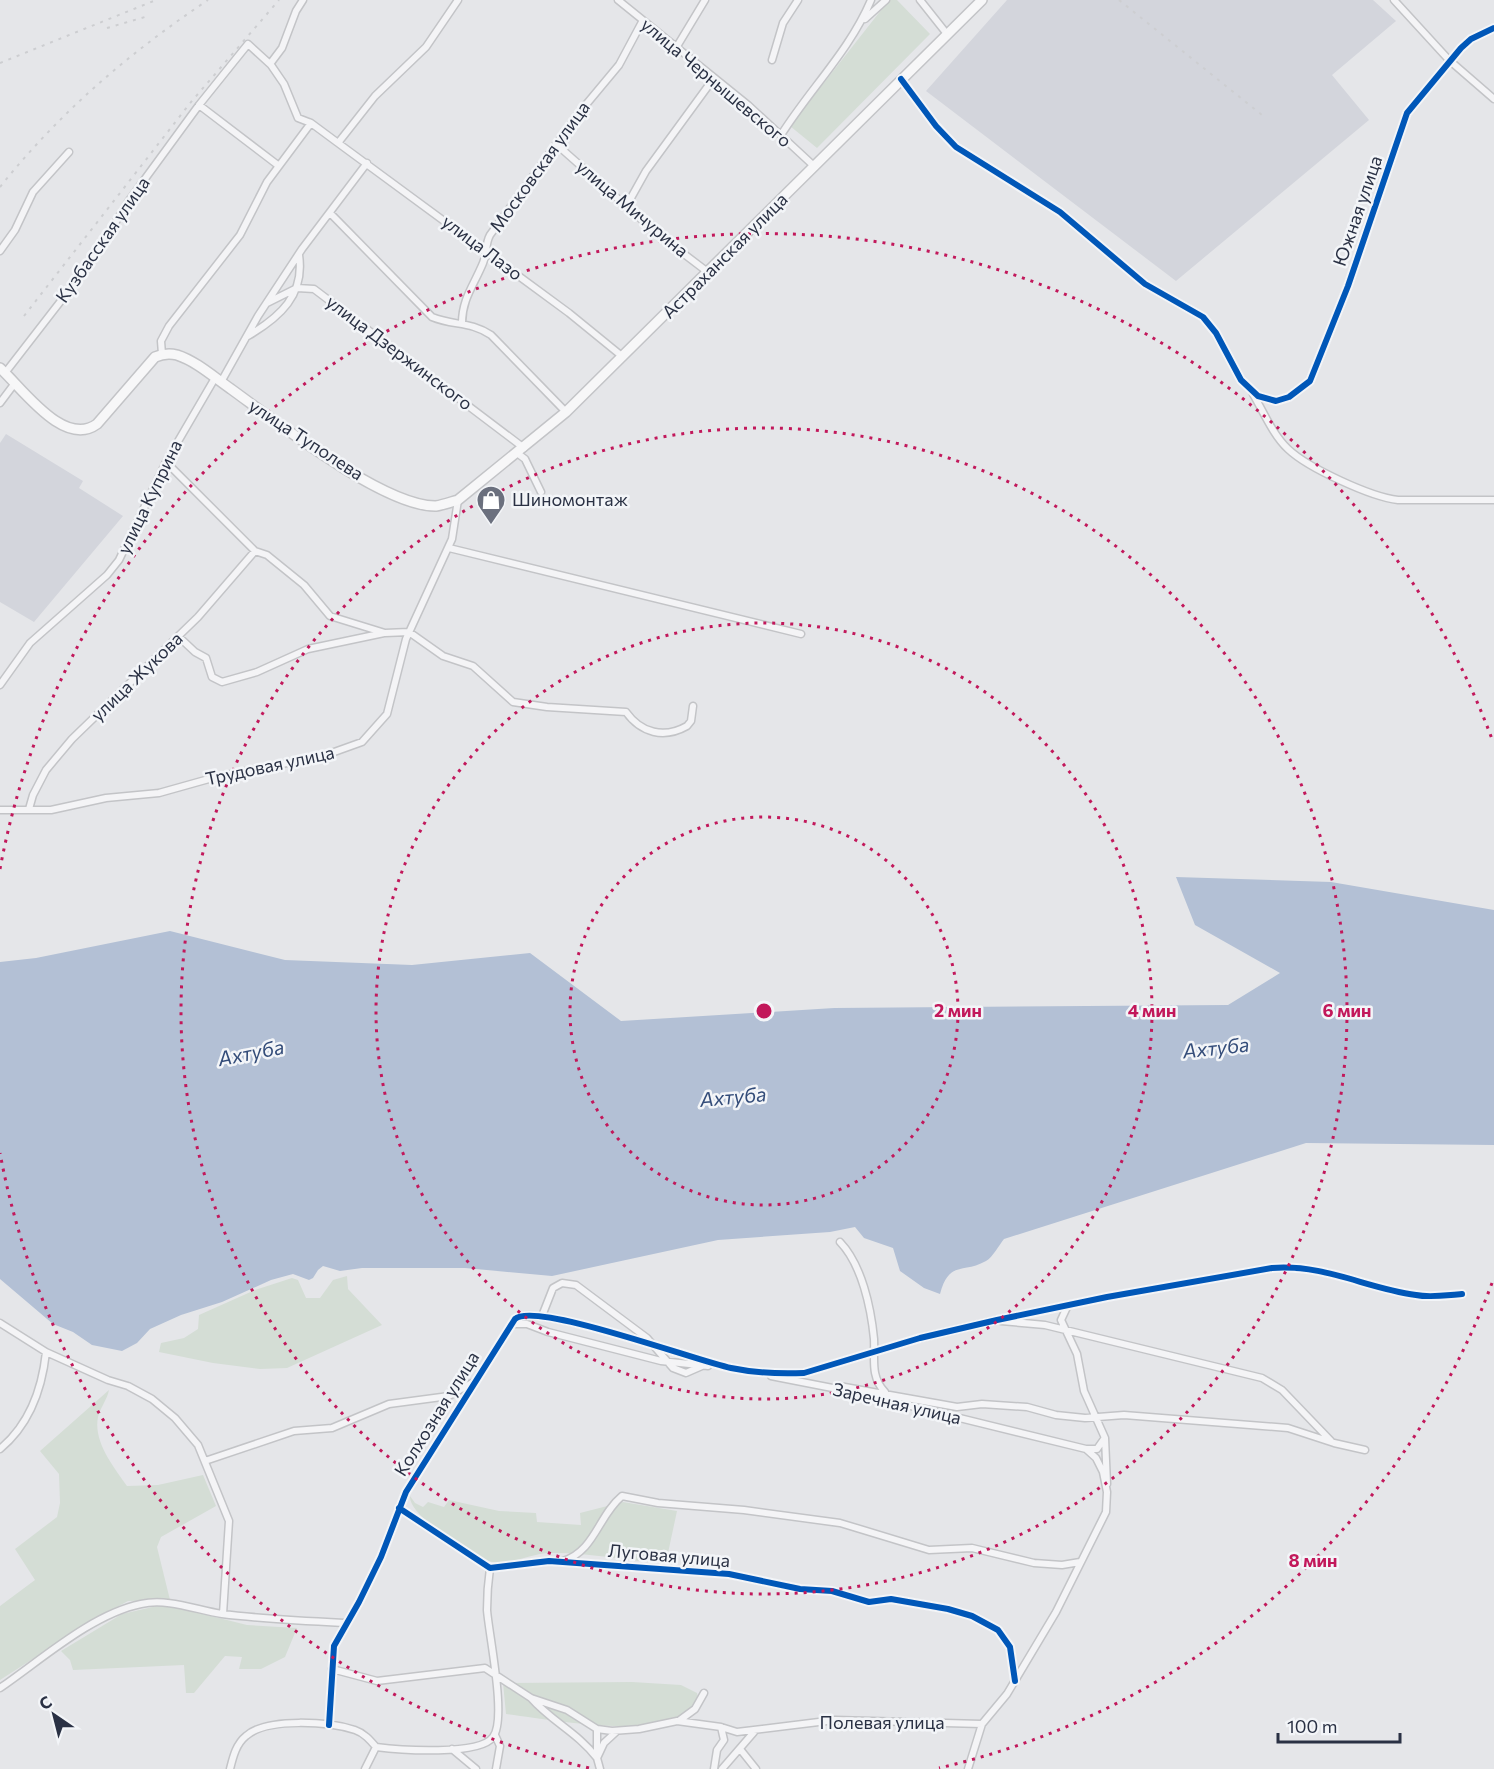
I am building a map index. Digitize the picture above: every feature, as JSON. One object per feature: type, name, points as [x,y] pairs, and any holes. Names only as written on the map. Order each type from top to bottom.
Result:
[{"type":"main road","name":"Астраханская улица","points":[[458,500],[521,451],[566,412],[709,273],[982,0]]},
{"type":"main road","points":[[2,371],[63,427],[86,430],[97,424],[147,363],[162,354]]},
{"type":"main road","name":"улица Туполева","points":[[162,354],[177,355],[218,380],[314,450],[394,494],[436,506],[458,500]]},
{"type":"street","points":[[270,64],[282,48],[296,10],[303,0]]},
{"type":"street","points":[[338,143],[375,96],[417,58],[458,0]]},
{"type":"street","name":"улица Чернышевского","points":[[618,0],[642,22],[714,78],[815,167]]},
{"type":"street","points":[[676,48],[705,0]]},
{"type":"street","points":[[772,60],[783,24],[798,0]]},
{"type":"street","points":[[781,135],[862,21],[871,0]]},
{"type":"street","points":[[862,21],[886,0]]},
{"type":"street","points":[[920,0],[947,34]]},
{"type":"street","points":[[1394,0],[1449,60],[1494,99]]},
{"type":"street","name":"Московская улица","points":[[462,323],[462,306],[484,261],[490,235],[556,144],[619,64],[642,22]]},
{"type":"street","name":"Южная улица","points":[[1251,390],[1268,401],[1276,401],[1289,397],[1310,381],[1348,285],[1407,113],[1449,60],[1471,39],[1494,28]]},
{"type":"street","name":"Кузбасская улица","points":[[2,371],[91,262],[128,202],[199,105],[248,44],[270,64],[284,84],[298,118],[311,123],[338,143]]},
{"type":"street","points":[[627,205],[646,171],[714,78]]},
{"type":"street","points":[[901,79],[936,126],[956,147],[1060,212],[1145,284],[1203,317],[1216,333],[1241,380],[1251,390],[1287,449],[1351,485],[1383,498],[1494,500]]},
{"type":"street","points":[[199,105],[279,166]]},
{"type":"street","points":[[162,354],[161,341],[169,326],[240,235],[267,182],[311,123]]},
{"type":"street","name":"улица Лазо","points":[[338,143],[569,313],[622,357]]},
{"type":"street","name":"улица Мичурина","points":[[556,144],[659,235],[709,273]]},
{"type":"street","points":[[0,251],[15,230],[33,192],[69,152]]},
{"type":"street","name":"улица Куприна","points":[[0,685],[30,643],[107,575],[119,560],[166,462],[299,255],[367,163]]},
{"type":"street","points":[[330,213],[432,317],[444,322],[477,326],[491,335],[566,412]]},
{"type":"street","name":"улица Куприна","points":[[248,336],[279,315],[297,288],[300,274],[299,255]]},
{"type":"street","points":[[267,303],[297,288]]},
{"type":"street","name":"улица Дзержинского","points":[[297,288],[314,290],[521,451],[541,492]]},
{"type":"street","points":[[0,403],[15,383]]},
{"type":"street","points":[[166,462],[255,551],[267,555],[304,585],[330,616],[385,633]]},
{"type":"street","name":"Трудовая улица","points":[[0,810],[51,810],[106,798],[159,793],[216,777],[323,756],[353,747],[369,737],[387,714],[409,632],[449,548],[456,523],[458,500]]},
{"type":"street","points":[[449,548],[801,634]]},
{"type":"street","name":"улица Жукова","points":[[29,809],[33,795],[46,770],[72,739],[158,653],[179,637],[255,551]]},
{"type":"street","points":[[179,637],[195,652],[206,658],[212,677],[222,682],[257,672],[308,649],[385,633],[409,632],[443,656],[473,666],[513,702],[522,705],[626,712],[641,727],[660,734],[687,726],[691,721],[693,706]]},
{"type":"street","points":[[840,1242],[848,1250],[867,1294],[876,1376],[886,1393]]},
{"type":"street","points":[[734,1369],[804,1373],[997,1320],[1236,1274],[1295,1266],[1318,1269],[1418,1296],[1462,1294]]},
{"type":"street","points":[[542,1316],[553,1288],[562,1283],[576,1285],[657,1347],[668,1362]]},
{"type":"street","points":[[968,1769],[982,1724],[1015,1681],[1056,1612],[1106,1512],[1108,1475],[1105,1438],[1084,1390],[1077,1354],[1062,1320],[1068,1305]]},
{"type":"street","points":[[513,1324],[520,1315],[542,1316],[601,1329],[705,1364]]},
{"type":"street","points":[[997,1320],[1044,1325],[1262,1378],[1282,1390],[1334,1443]]},
{"type":"street","points":[[0,1323],[46,1352],[108,1380],[128,1386],[152,1399],[187,1431],[205,1461],[229,1521],[223,1614]]},
{"type":"street","name":"Заречная улица","points":[[513,1324],[538,1326],[568,1337],[668,1362],[705,1364],[812,1384],[1086,1449]]},
{"type":"street","name":"Колхозная улица","points":[[329,1725],[334,1646],[364,1593],[406,1492],[513,1324]]},
{"type":"street","points":[[0,1449],[26,1423],[34,1405],[46,1352]]},
{"type":"street","name":"Колхозная улица","points":[[205,1461],[294,1431],[332,1428],[389,1404],[449,1396],[474,1382]]},
{"type":"street","points":[[812,1384],[886,1393],[957,1407],[982,1404],[1027,1407],[1056,1415],[1157,1417],[1288,1428],[1365,1450]]},
{"type":"street","points":[[1086,1449],[1097,1449],[1105,1438]]},
{"type":"street","points":[[1086,1449],[1096,1458],[1106,1488]]},
{"type":"street","points":[[561,1562],[573,1558],[586,1547],[605,1513],[622,1496],[658,1503],[744,1510],[840,1523],[929,1550],[972,1548],[1034,1563],[1062,1565],[1080,1562]]},
{"type":"street","points":[[399,1508],[490,1568],[487,1608],[499,1699],[495,1735],[500,1746],[496,1769]]},
{"type":"street","name":"Луговая улица","points":[[490,1568],[561,1562],[729,1574],[801,1589],[832,1591],[869,1602],[891,1599],[948,1609],[972,1616],[998,1630],[1010,1647],[1015,1681]]},
{"type":"street","points":[[0,1688],[87,1628],[119,1611],[142,1604],[168,1603],[223,1614],[346,1623]]},
{"type":"street","name":"Полевая улица","points":[[332,1670],[377,1681],[485,1668],[531,1698],[567,1710],[597,1729],[617,1730],[677,1721],[721,1727],[737,1732],[754,1732],[775,1726],[835,1720],[982,1724]]},
{"type":"street","points":[[677,1721],[695,1709],[704,1693]]},
{"type":"street","points":[[531,1698],[549,1718],[580,1738],[597,1758]]},
{"type":"street","points":[[230,1769],[236,1750],[252,1732],[285,1723],[329,1725],[356,1730],[376,1747],[395,1750],[473,1748],[486,1744],[495,1735]]},
{"type":"street","points":[[714,1769],[717,1750],[724,1740],[721,1727]]},
{"type":"street","points":[[597,1729],[597,1758],[600,1769]]},
{"type":"street","points":[[597,1758],[604,1743],[617,1730]]},
{"type":"street","points":[[722,1769],[754,1732]]},
{"type":"street","points":[[365,1769],[376,1747]]},
{"type":"street","points":[[452,1749],[476,1769]]},
{"type":"street","points":[[740,1749],[756,1769]]},
{"type":"shaded area","points":[[889,0],[897,0],[930,34],[817,148],[790,126]]},
{"type":"shaded area","points":[[1007,0],[1373,0],[1396,21],[1332,75],[1369,120],[1176,281],[926,91]]},
{"type":"shaded area","points":[[6,434],[83,481],[79,488],[123,516],[34,622],[0,602],[0,443]]},
{"type":"shaded area","points":[[347,1276],[348,1289],[382,1325],[287,1368],[260,1369],[213,1363],[159,1352],[161,1343],[184,1338],[198,1329],[199,1315],[255,1290],[292,1278],[298,1280],[306,1298],[320,1298],[333,1280]]},
{"type":"shaded area","points":[[109,1390],[100,1410],[97,1426],[106,1454],[127,1486],[158,1485],[203,1475],[216,1506],[161,1537],[157,1547],[170,1600],[128,1601],[95,1619],[0,1680],[0,1606],[35,1580],[15,1549],[57,1517],[60,1503],[59,1474],[40,1451]]},
{"type":"shaded area","points":[[410,1496],[415,1503],[423,1507],[428,1502],[444,1507],[449,1500],[499,1511],[536,1513],[537,1522],[581,1525],[580,1513],[623,1502],[677,1511],[668,1553],[652,1554],[651,1562],[550,1553],[498,1563],[483,1559],[443,1535],[419,1514]]},
{"type":"shaded area","points":[[157,1606],[175,1607],[247,1625],[297,1628],[285,1657],[261,1669],[239,1669],[242,1657],[225,1656],[194,1693],[186,1693],[184,1665],[73,1670],[70,1660],[61,1651],[122,1614]]},
{"type":"shaded area","points":[[632,1682],[681,1685],[697,1693],[698,1698],[687,1711],[678,1717],[660,1723],[640,1725],[594,1725],[506,1714],[503,1683]]},
{"type":"water","name":"Ахтуба","points":[[1176,877],[1331,882],[1494,910],[1494,1145],[1306,1143],[1004,1239],[986,1261],[952,1272],[940,1294],[924,1288],[900,1271],[893,1248],[864,1238],[855,1227],[830,1232],[718,1240],[552,1276],[465,1268],[362,1268],[340,1271],[323,1266],[309,1280],[293,1274],[271,1280],[222,1302],[181,1315],[150,1329],[137,1343],[122,1351],[92,1345],[73,1332],[53,1324],[0,1279],[0,962],[36,958],[170,931],[285,960],[412,965],[530,953],[621,1021],[834,1008],[1228,1005],[1280,973],[1195,925]]},
{"type":"railway","points":[[0,63],[156,0]]},
{"type":"railway","points":[[0,187],[47,134],[97,85],[151,41],[208,0]]},
{"type":"railway","points":[[24,316],[191,102],[279,0]]},
{"type":"railway","points":[[1119,0],[1262,115]]},
{"type":"railway","points":[[107,28],[145,17]]},
{"type":"cycle path","points":[[901,79],[936,126],[956,147],[1060,212],[1145,284],[1203,317],[1216,333],[1241,380],[1258,396],[1276,401],[1289,397],[1310,381],[1348,286],[1407,113],[1461,48],[1471,39],[1494,28]]},
{"type":"cycle path","points":[[329,1725],[334,1646],[381,1557],[406,1492],[515,1319],[529,1316],[552,1318],[583,1325],[731,1368],[758,1372],[804,1373],[920,1338],[997,1320],[1107,1297],[1272,1268],[1327,1273],[1397,1292],[1422,1296],[1462,1294]]},
{"type":"cycle path","points":[[399,1508],[490,1568],[549,1561],[729,1574],[800,1589],[832,1591],[869,1602],[891,1599],[948,1609],[972,1616],[998,1630],[1010,1647],[1015,1681]]},
{"type":"place","name":"Шиномонтаж","points":[[491,526]]}]
